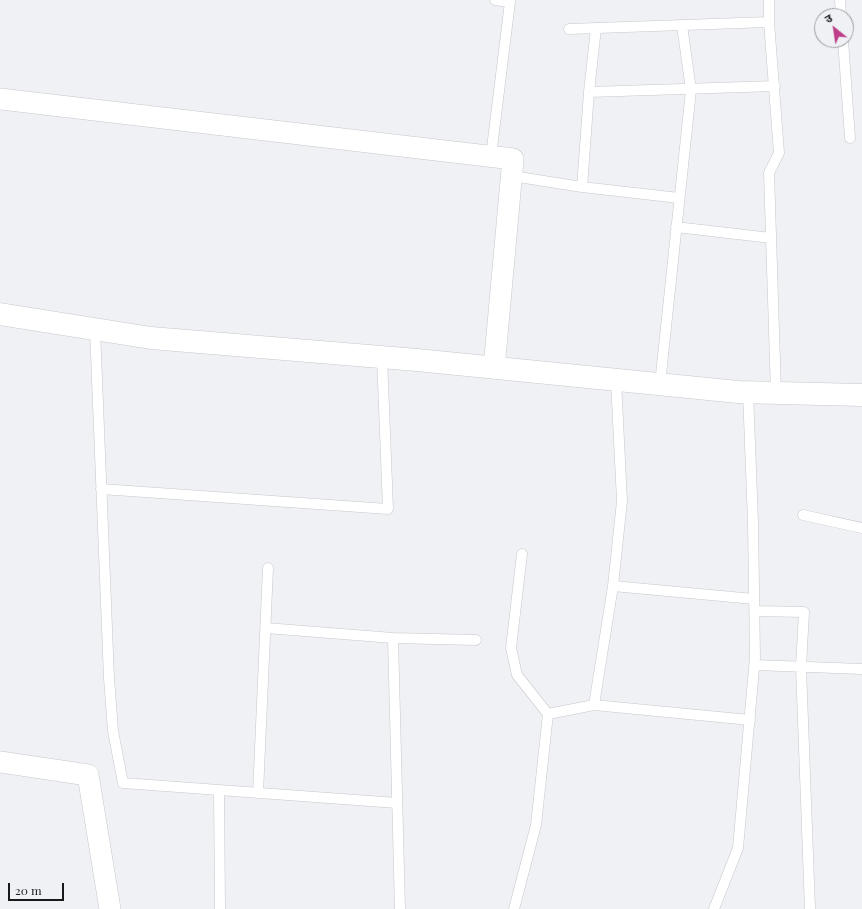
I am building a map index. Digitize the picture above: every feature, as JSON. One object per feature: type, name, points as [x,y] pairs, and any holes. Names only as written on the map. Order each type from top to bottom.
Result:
[{"type":"street","points":[[0,99],[514,159],[494,368]]},
{"type":"street","points":[[0,314],[151,338],[382,357],[748,392],[862,395]]},
{"type":"street","points":[[0,762],[88,775],[110,909]]},
{"type":"lane","points":[[491,156],[510,2],[495,0]]},
{"type":"lane","points":[[769,0],[769,22],[780,152],[769,173],[776,393]]},
{"type":"lane","points":[[569,29],[769,22]]},
{"type":"lane","points":[[660,384],[690,90],[682,25]]},
{"type":"lane","points":[[582,187],[589,92],[596,28]]},
{"type":"lane","points":[[844,48],[850,138]]},
{"type":"lane","points":[[589,92],[690,90],[775,86]]},
{"type":"lane","points":[[512,176],[582,187],[679,198]]},
{"type":"lane","points":[[676,228],[771,238]]},
{"type":"lane","points":[[95,329],[108,670],[112,731],[123,783],[397,803]]},
{"type":"lane","points":[[101,489],[388,509],[382,357]]},
{"type":"lane","points":[[594,705],[613,586],[622,501],[616,380]]},
{"type":"lane","points":[[714,909],[738,848],[755,665],[755,611],[748,392]]},
{"type":"lane","points":[[804,515],[862,528]]},
{"type":"lane","points":[[514,909],[536,825],[548,714],[517,675],[511,648],[522,554]]},
{"type":"lane","points":[[258,793],[268,568]]},
{"type":"lane","points":[[613,586],[754,599]]},
{"type":"lane","points":[[755,611],[804,612],[800,667],[810,909]]},
{"type":"lane","points":[[266,628],[393,638],[476,640]]},
{"type":"lane","points":[[393,638],[400,909]]},
{"type":"lane","points":[[755,665],[862,669]]},
{"type":"lane","points":[[548,714],[594,705],[750,720]]},
{"type":"lane","points":[[219,790],[220,909]]}]
